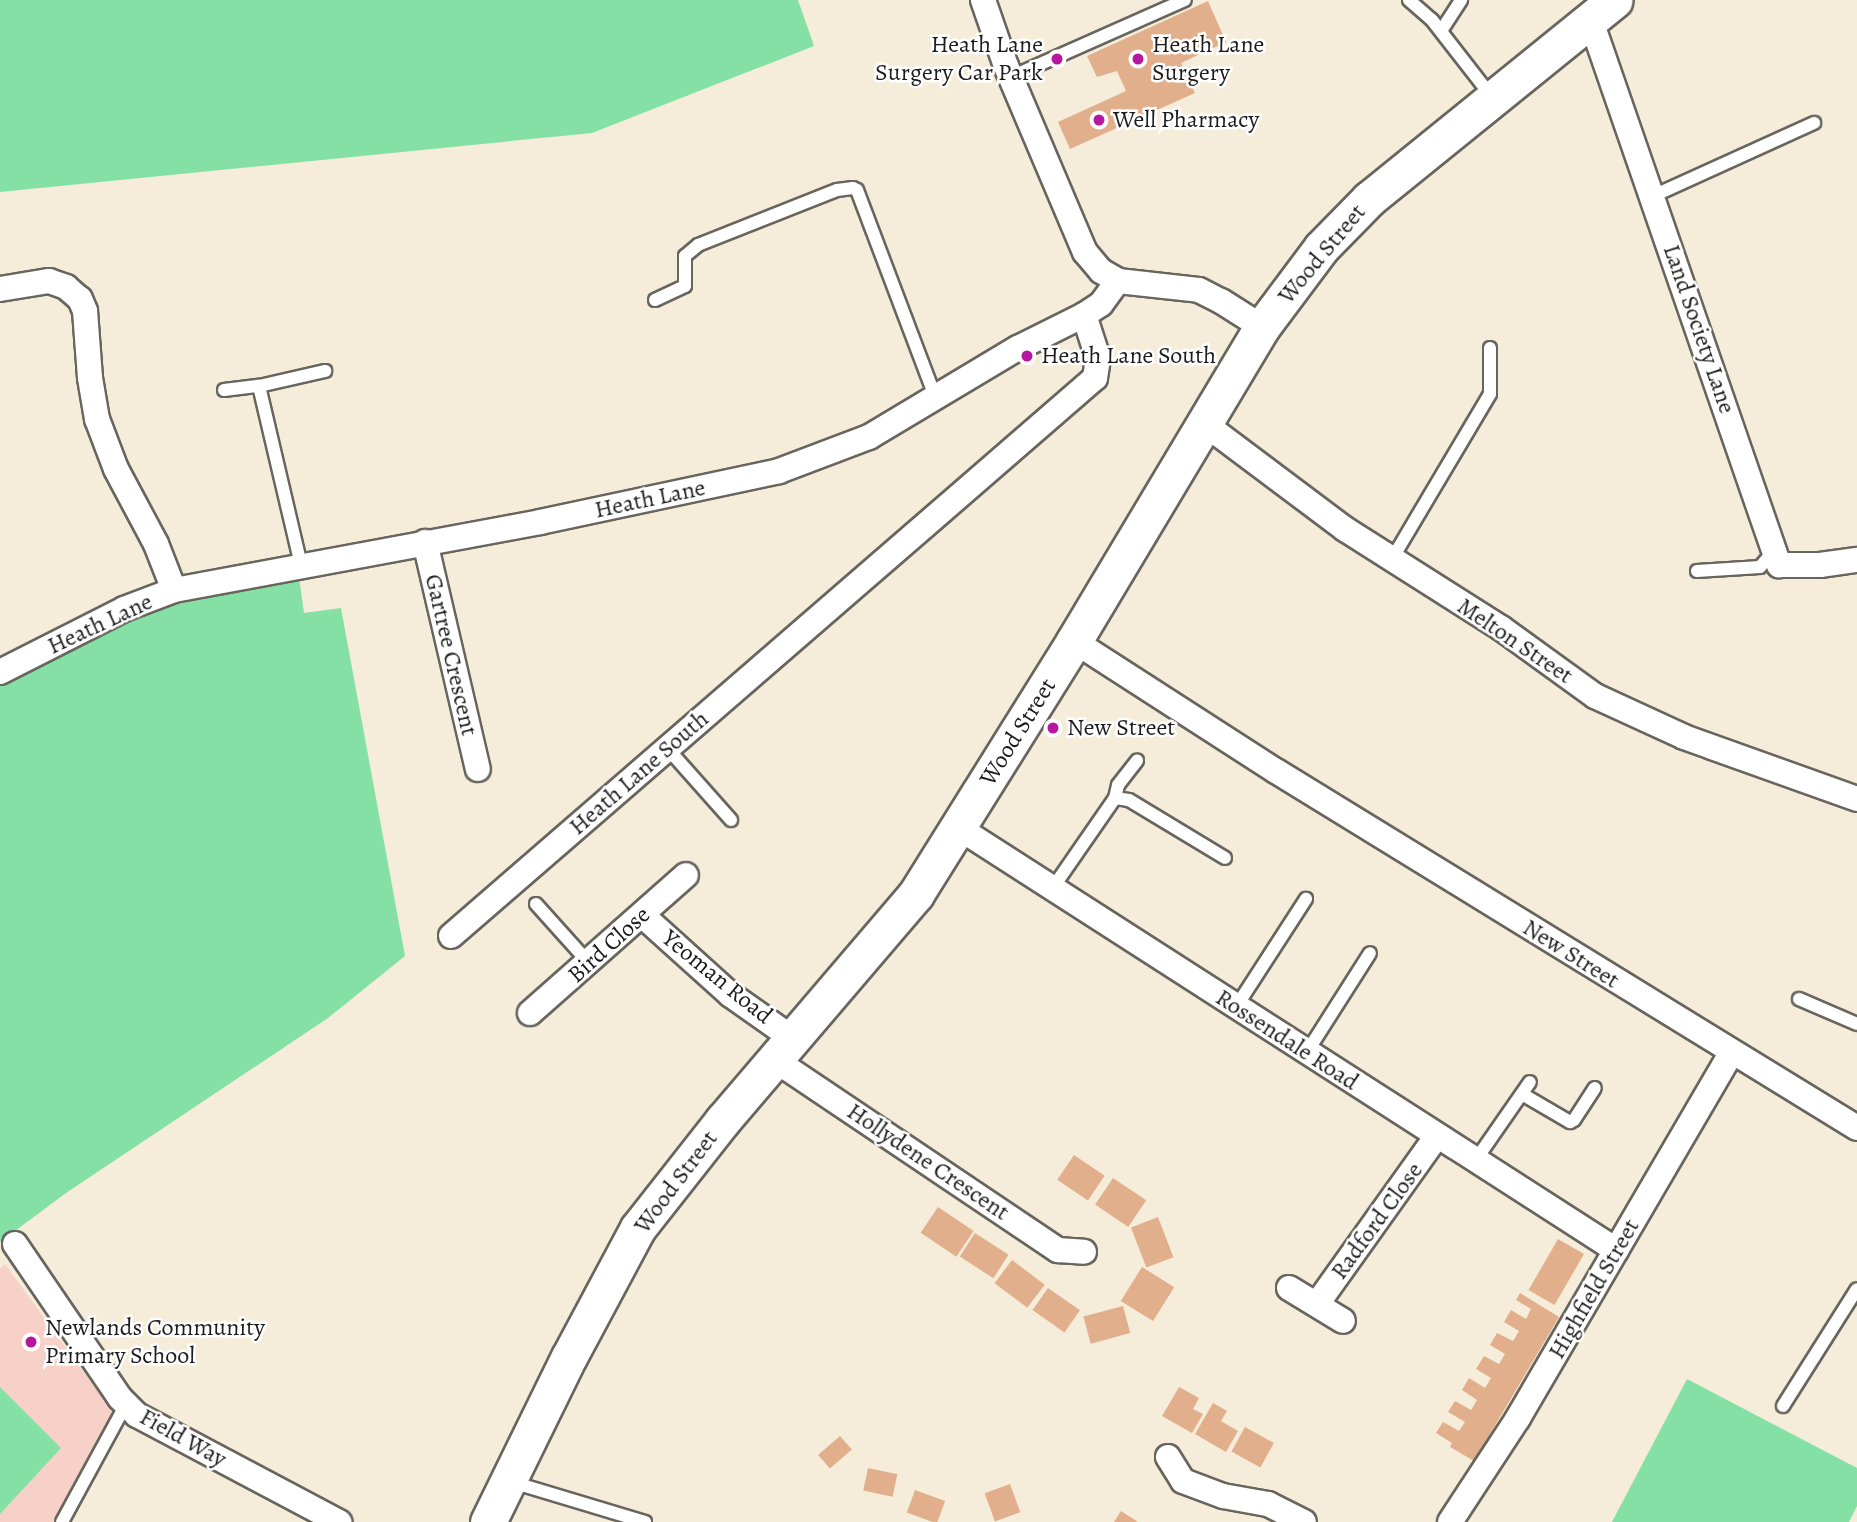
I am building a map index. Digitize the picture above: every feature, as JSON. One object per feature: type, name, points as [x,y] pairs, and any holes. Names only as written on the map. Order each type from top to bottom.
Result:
[{"type":"street","points":[[983,0],[1011,77],[1084,252],[1101,271],[1118,281],[1199,290],[1221,300],[1262,327]]},
{"type":"street","name":"Wood Street","points":[[488,1522],[638,1228],[723,1120],[916,894],[1074,641],[1262,327],[1321,248],[1369,199],[1603,10]]},
{"type":"street","name":"Land Society Lane","points":[[1603,10],[1653,196],[1775,551]]},
{"type":"street","points":[[0,289],[49,281],[66,287],[80,299],[85,312],[90,378],[97,419],[116,469],[156,544],[174,590]]},
{"type":"street","name":"Heath Lane","points":[[0,672],[124,608],[174,590],[540,523],[779,471],[869,437],[1018,348],[1084,315],[1101,304],[1118,281]]},
{"type":"street","name":"Heath Lane South","points":[[451,936],[1095,378],[1098,358],[1084,315]]},
{"type":"street","name":"Melton Street","points":[[1205,424],[1345,529],[1501,628],[1595,696],[1684,737],[1857,799]]},
{"type":"street","name":"Gartree Crescent","points":[[425,542],[478,769]]},
{"type":"street","points":[[1775,551],[1779,565],[1820,565],[1857,560]]},
{"type":"street","name":"New Street","points":[[1074,641],[1731,1054],[1856,1123]]},
{"type":"street","name":"Rossendale Road","points":[[959,828],[1436,1137],[1616,1250]]},
{"type":"street","name":"Bird Close","points":[[530,1013],[686,875]]},
{"type":"street","name":"Yeoman Road","points":[[642,915],[731,995],[784,1049]]},
{"type":"street","name":"Hollydene Crescent","points":[[784,1049],[1058,1250],[1084,1252]]},
{"type":"street","name":"Highfield Street","points":[[1450,1522],[1518,1418],[1731,1054]]},
{"type":"street","name":"Radford Close","points":[[1317,1304],[1436,1137]]},
{"type":"street","name":"Field Way","points":[[15,1244],[136,1415],[338,1522]]},
{"type":"street","name":"Radford Close","points":[[1289,1288],[1343,1321]]},
{"type":"street","points":[[1168,1457],[1183,1481],[1223,1496],[1268,1504],[1304,1522]]},
{"type":"lane","points":[[1011,77],[1185,0]]},
{"type":"lane","points":[[1409,0],[1441,31],[1494,100]]},
{"type":"lane","points":[[1441,31],[1461,0]]},
{"type":"lane","points":[[1653,196],[1814,123]]},
{"type":"lane","points":[[654,300],[685,286],[685,256],[698,245],[837,190],[853,188],[858,190],[936,399]]},
{"type":"lane","points":[[1392,559],[1490,394],[1490,348]]},
{"type":"lane","points":[[224,390],[259,386],[325,371]]},
{"type":"lane","points":[[259,386],[301,565]]},
{"type":"lane","points":[[1697,571],[1760,568],[1775,551]]},
{"type":"lane","points":[[668,749],[731,820]]},
{"type":"lane","points":[[1052,889],[1115,797],[1118,785],[1137,761]]},
{"type":"lane","points":[[1115,797],[1129,800],[1225,859]]},
{"type":"lane","points":[[1236,1007],[1306,898]]},
{"type":"lane","points":[[536,904],[589,963]]},
{"type":"lane","points":[[1307,1052],[1370,953]]},
{"type":"lane","points":[[1799,999],[1857,1024]]},
{"type":"lane","points":[[1475,1161],[1530,1082]]},
{"type":"lane","points":[[1521,1094],[1570,1122],[1595,1088]]},
{"type":"lane","points":[[1783,1406],[1857,1289]]},
{"type":"lane","points":[[62,1522],[126,1404]]},
{"type":"lane","points":[[508,1481],[645,1522]]},
{"type":"shaded area","name":"Newlands Community Primary School","points":[[5,1264],[114,1414],[53,1522],[0,1522],[0,1269]]},
{"type":"green space","points":[[0,0],[798,0],[814,46],[592,133],[0,192]]},
{"type":"green space","points":[[299,577],[304,613],[341,608],[405,956],[328,1018],[66,1193],[0,1242],[0,684],[114,623],[165,607]]},
{"type":"green space","points":[[1687,1379],[1857,1468],[1857,1506],[1849,1522],[1612,1522]]},
{"type":"green space","points":[[0,1387],[61,1448],[0,1514]]},
{"type":"building","name":"Heath Lane Surgery","points":[[1208,1],[1226,42],[1181,63],[1195,93],[1070,149],[1058,122],[1126,91],[1117,71],[1097,77],[1087,56]]},
{"type":"building","points":[[1074,1155],[1105,1176],[1088,1201],[1057,1180]]},
{"type":"building","points":[[1113,1178],[1146,1200],[1128,1227],[1095,1205]]},
{"type":"building","points":[[938,1207],[974,1231],[956,1257],[921,1233]]},
{"type":"building","points":[[1158,1217],[1173,1257],[1146,1268],[1131,1227]]},
{"type":"building","points":[[975,1233],[1009,1255],[993,1278],[960,1256]]},
{"type":"building","points":[[1558,1239],[1584,1254],[1554,1305],[1528,1290]]},
{"type":"building","points":[[1012,1260],[1045,1285],[1027,1308],[995,1283]]},
{"type":"building","points":[[1142,1267],[1174,1287],[1153,1321],[1121,1301]]},
{"type":"building","points":[[1048,1288],[1080,1310],[1064,1332],[1033,1310]]},
{"type":"building","points":[[1520,1293],[1559,1317],[1474,1461],[1450,1447],[1452,1443],[1436,1433],[1443,1422],[1459,1431],[1465,1422],[1448,1412],[1455,1401],[1471,1410],[1477,1400],[1462,1390],[1469,1378],[1485,1388],[1491,1378],[1476,1369],[1484,1356],[1499,1364],[1505,1354],[1490,1345],[1497,1333],[1513,1341],[1519,1331],[1504,1322],[1511,1310],[1526,1319],[1531,1309],[1516,1300]]},
{"type":"building","points":[[1123,1306],[1130,1333],[1091,1344],[1083,1317]]},
{"type":"building","points":[[1179,1387],[1199,1398],[1193,1409],[1203,1414],[1192,1433],[1162,1416]]},
{"type":"building","points":[[1213,1403],[1227,1411],[1221,1421],[1238,1431],[1226,1452],[1195,1434]]},
{"type":"building","points":[[1245,1427],[1274,1443],[1260,1467],[1231,1451]]},
{"type":"building","points":[[840,1436],[852,1450],[830,1469],[818,1455]]},
{"type":"building","points":[[868,1468],[897,1474],[893,1497],[863,1490]]},
{"type":"building","points":[[1010,1484],[1020,1512],[995,1521],[985,1493]]},
{"type":"building","points":[[915,1490],[945,1501],[937,1522],[907,1513]]},
{"type":"building","points":[[1121,1511],[1138,1522],[1114,1522]]},
{"type":"place","name":"Heath Lane Surgery Car Park","points":[[1057,59]]},
{"type":"place","name":"Heath Lane Surgery","points":[[1138,59]]},
{"type":"place","name":"Well Pharmacy","points":[[1099,120]]},
{"type":"place","name":"Heath Lane South","points":[[1027,356]]},
{"type":"place","name":"New Street","points":[[1053,728]]},
{"type":"place","name":"Newlands Community Primary School","points":[[31,1342]]}]
